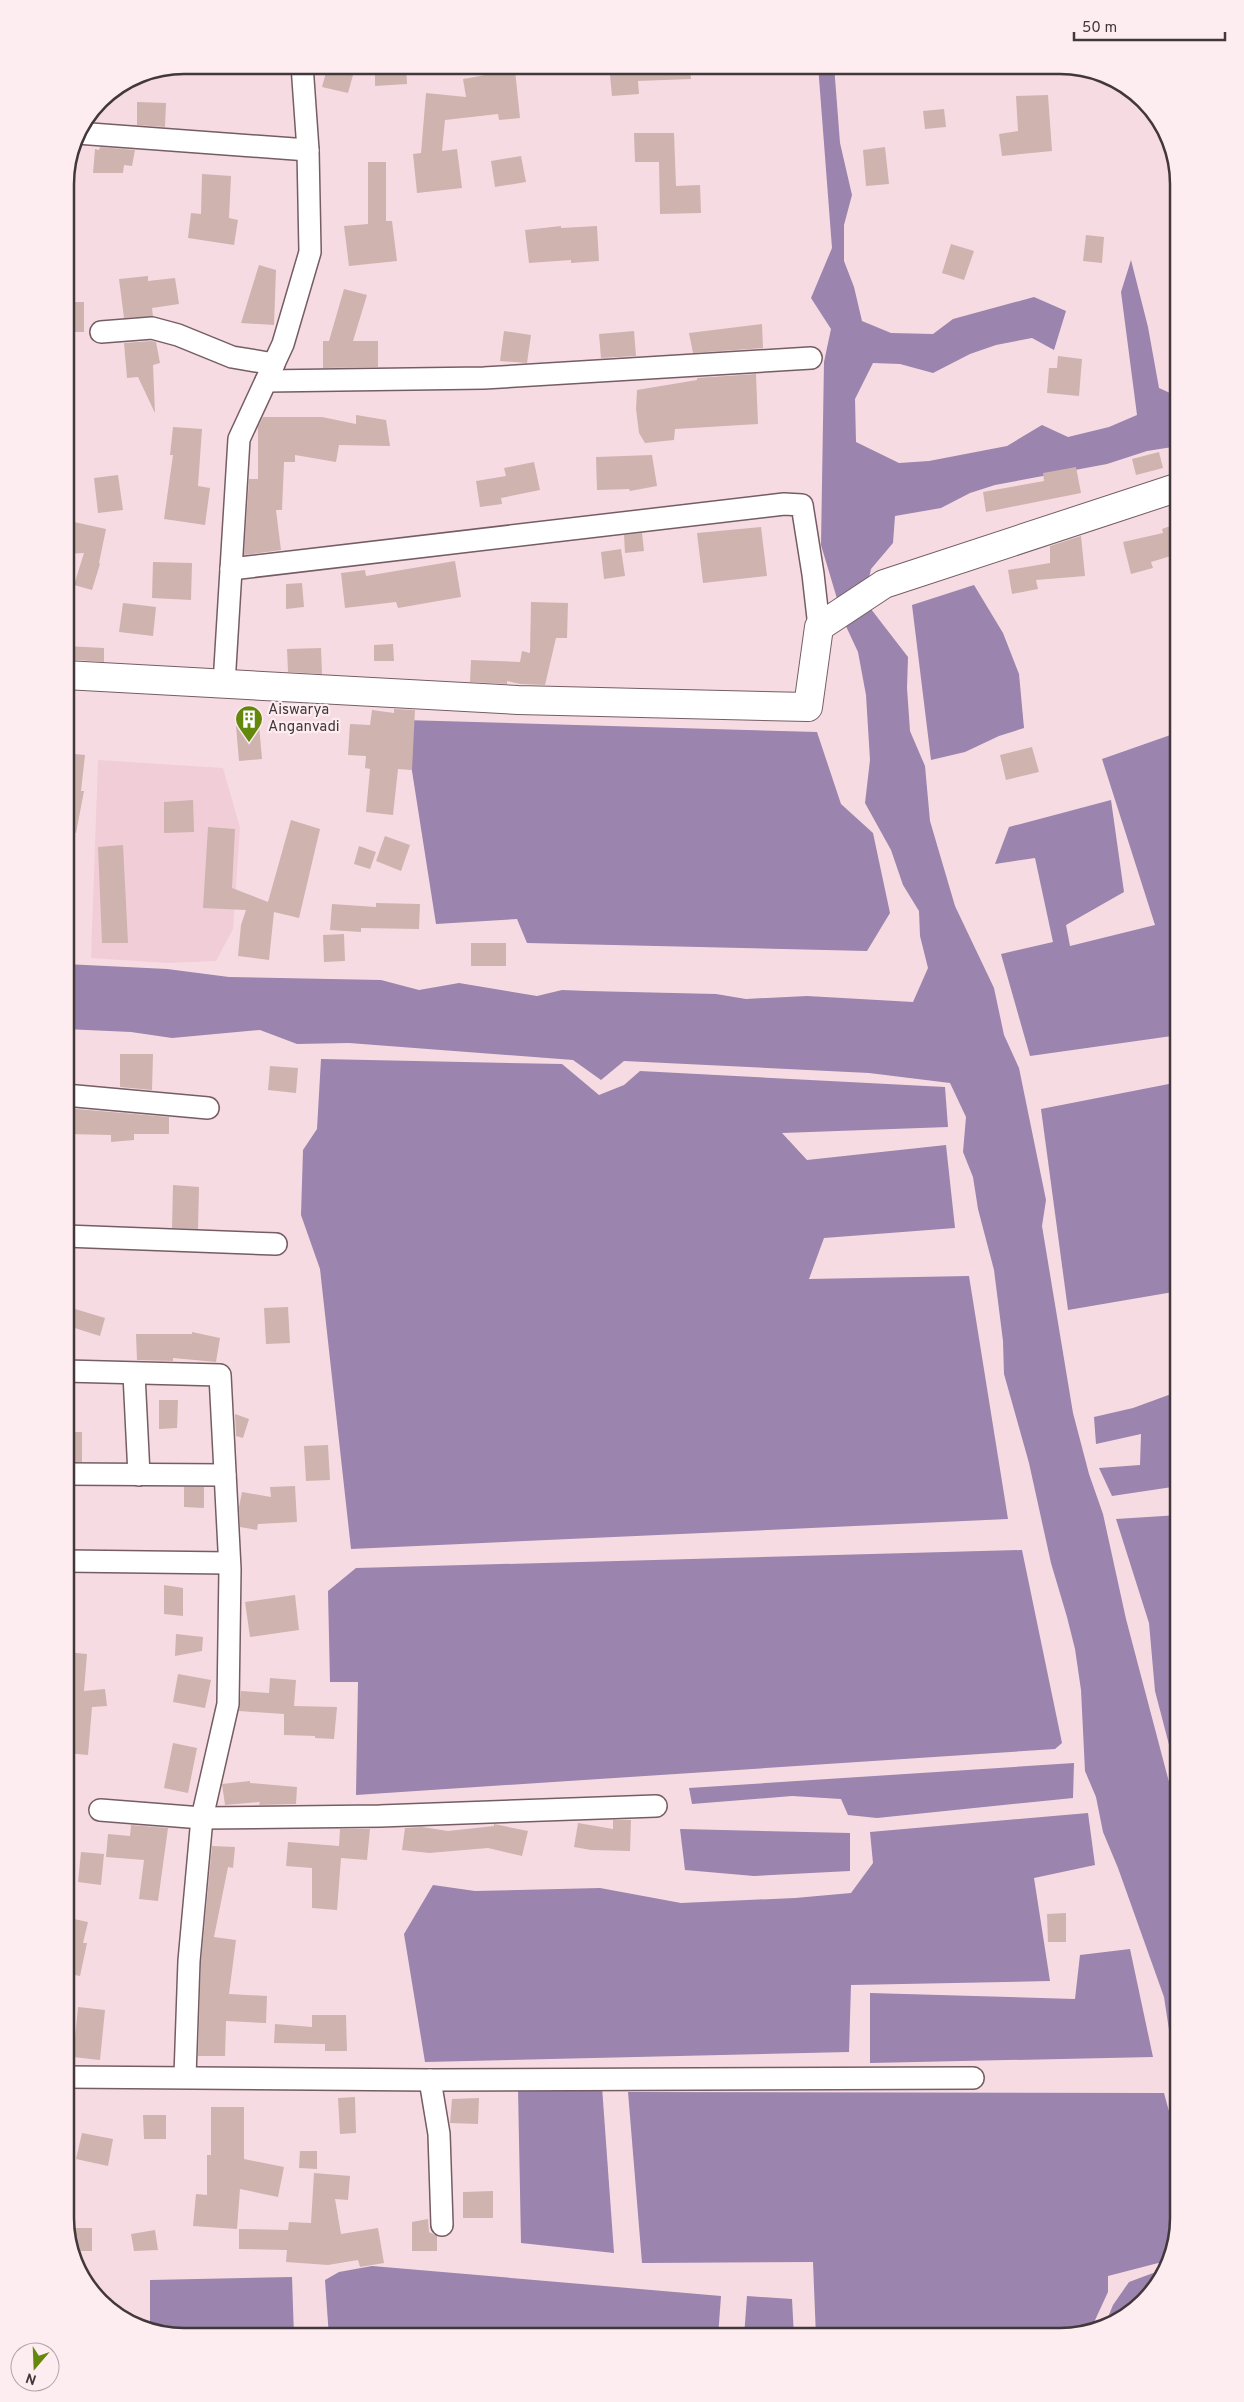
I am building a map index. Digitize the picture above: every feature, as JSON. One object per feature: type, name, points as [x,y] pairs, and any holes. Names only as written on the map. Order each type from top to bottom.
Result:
[{"type":"main road","points":[[74,676],[518,700],[808,708],[819,627],[884,584],[1170,490]]},
{"type":"street","points":[[224,684],[239,439],[283,344],[310,252],[308,150],[303,74]]},
{"type":"street","points":[[86,134],[308,150]]},
{"type":"street","points":[[101,332],[152,328],[178,335],[270,372],[484,378],[811,358]]},
{"type":"street","points":[[231,568],[784,504],[802,505],[814,574],[819,627]]},
{"type":"street","points":[[74,1096],[208,1108]]},
{"type":"street","points":[[74,1236],[276,1244]]},
{"type":"street","points":[[74,1371],[134,1374],[220,1375],[229,1563],[228,1704],[202,1818],[189,1961],[185,2076]]},
{"type":"street","points":[[134,1374],[139,1475]]},
{"type":"street","points":[[74,1474],[225,1475]]},
{"type":"street","points":[[74,1561],[229,1563]]},
{"type":"street","points":[[100,1810],[202,1818],[380,1816],[656,1806]]},
{"type":"street","points":[[74,2077],[185,2076],[430,2080],[973,2078]]},
{"type":"street","points":[[430,2080],[439,2134],[442,2226]]},
{"type":"shaded area","points":[[819,74],[835,74],[840,143],[852,195],[844,225],[844,261],[854,287],[862,321],[891,333],[933,334],[953,319],[1034,297],[1066,311],[1054,350],[1032,338],[996,345],[970,354],[933,373],[900,364],[873,363],[855,399],[856,442],[899,463],[929,461],[1007,446],[1042,425],[1068,437],[1109,427],[1137,415],[1121,292],[1131,260],[1148,327],[1159,388],[1170,393],[1170,447],[1147,451],[1107,464],[995,485],[970,493],[941,508],[895,516],[893,543],[871,569],[864,600],[908,657],[907,688],[910,731],[925,766],[930,821],[955,906],[994,988],[1004,1035],[1019,1068],[1046,1200],[1042,1226],[1073,1413],[1089,1474],[1103,1514],[1126,1619],[1170,1786],[1170,2036],[1164,1997],[1118,1868],[1103,1832],[1096,1797],[1085,1771],[1081,1690],[1075,1649],[1051,1563],[1029,1463],[1004,1374],[1003,1341],[994,1270],[978,1209],[973,1177],[963,1152],[966,1117],[950,1083],[869,1073],[624,1061],[601,1080],[573,1060],[349,1043],[297,1044],[260,1030],[172,1038],[131,1032],[74,1029],[74,964],[167,969],[229,977],[381,980],[419,990],[459,983],[537,996],[562,990],[716,994],[746,999],[807,996],[913,1002],[928,968],[920,936],[919,911],[903,885],[891,850],[865,803],[870,760],[866,695],[858,652],[844,622],[821,545],[824,362],[831,329],[811,298],[832,248]]},
{"type":"shaded area","points":[[974,585],[1003,633],[1019,674],[1024,728],[999,736],[965,752],[931,760],[912,605]]},
{"type":"shaded area","points":[[404,720],[817,732],[841,804],[873,833],[890,913],[867,951],[527,943],[517,919],[436,924]]},
{"type":"shaded area","points":[[1170,735],[1170,1036],[1030,1056],[1001,954],[1053,942],[1035,858],[995,864],[1009,827],[1111,800],[1124,892],[1066,925],[1070,946],[1155,925],[1102,759]]},
{"type":"shaded area","points":[[98,760],[223,768],[240,828],[233,929],[216,961],[168,963],[91,958]]},
{"type":"shaded area","points":[[321,1059],[562,1064],[599,1095],[624,1085],[640,1071],[945,1087],[948,1127],[782,1133],[807,1160],[946,1145],[955,1228],[824,1238],[809,1279],[969,1276],[1008,1519],[351,1549],[320,1269],[301,1215],[303,1150],[317,1129]]},
{"type":"shaded area","points":[[1170,1084],[1170,1293],[1068,1310],[1041,1109]]},
{"type":"shaded area","points":[[1170,1394],[1170,1487],[1112,1496],[1099,1468],[1140,1465],[1141,1434],[1096,1444],[1094,1417],[1133,1408]]},
{"type":"shaded area","points":[[1170,1516],[1170,1748],[1155,1691],[1149,1623],[1116,1519]]},
{"type":"shaded area","points":[[1022,1550],[1062,1743],[1055,1749],[356,1795],[358,1682],[330,1682],[328,1591],[356,1568]]},
{"type":"shaded area","points":[[1074,1763],[1073,1798],[877,1818],[848,1815],[841,1799],[792,1796],[692,1804],[689,1788]]},
{"type":"shaded area","points":[[1088,1813],[1095,1865],[1034,1878],[1050,1981],[851,1985],[849,2052],[425,2062],[404,1934],[433,1885],[475,1891],[600,1888],[681,1903],[795,1898],[851,1893],[873,1863],[870,1832]]},
{"type":"shaded area","points":[[680,1829],[850,1833],[850,1871],[754,1876],[685,1870]]},
{"type":"shaded area","points":[[1130,1949],[1153,2057],[870,2063],[870,1993],[1075,1999],[1080,1955]]},
{"type":"shaded area","points":[[602,2087],[614,2253],[521,2243],[518,2088]]},
{"type":"shaded area","points":[[628,2092],[1164,2093],[1170,2115],[1170,2219],[1168,2240],[1164,2254],[1161,2262],[1108,2276],[1108,2292],[1094,2323],[1068,2328],[816,2328],[813,2262],[642,2263]]},
{"type":"shaded area","points":[[372,2266],[721,2296],[719,2328],[328,2328],[325,2280],[339,2272]]},
{"type":"shaded area","points":[[1156,2272],[1138,2296],[1127,2306],[1108,2318],[1113,2305],[1129,2282]]},
{"type":"shaded area","points":[[292,2277],[294,2328],[176,2328],[150,2323],[150,2280]]},
{"type":"shaded area","points":[[747,2296],[792,2299],[794,2328],[745,2328]]},
{"type":"building","points":[[326,74],[353,75],[348,93],[322,87]]},
{"type":"building","points":[[375,74],[406,74],[407,84],[375,86]]},
{"type":"building","points":[[492,74],[515,74],[520,118],[499,120],[498,114],[445,120],[442,151],[457,149],[462,188],[417,193],[413,154],[421,153],[426,93],[466,97],[463,79]]},
{"type":"building","points":[[610,74],[691,74],[691,79],[638,81],[639,94],[612,96]]},
{"type":"building","points":[[1048,95],[1052,151],[1002,156],[999,134],[1018,131],[1016,96]]},
{"type":"building","points":[[137,102],[166,103],[165,127],[137,125]]},
{"type":"building","points":[[944,109],[946,127],[925,129],[923,111]]},
{"type":"building","points":[[634,133],[674,133],[676,186],[700,185],[701,213],[660,214],[659,162],[635,162]]},
{"type":"building","points":[[100,147],[135,150],[132,166],[124,165],[123,173],[93,173],[95,149],[99,150]]},
{"type":"building","points":[[885,147],[889,184],[866,186],[863,150]]},
{"type":"building","points":[[521,156],[526,182],[495,187],[491,161]]},
{"type":"building","points":[[368,162],[386,162],[386,221],[392,221],[397,261],[349,266],[344,226],[368,224]]},
{"type":"building","points":[[202,174],[231,176],[229,218],[238,220],[234,245],[188,238],[191,213],[201,214]]},
{"type":"building","points":[[561,226],[561,228],[597,226],[599,261],[571,263],[571,260],[529,263],[525,230]]},
{"type":"building","points":[[1086,235],[1104,237],[1102,263],[1083,261]]},
{"type":"building","points":[[951,244],[974,251],[964,280],[942,273]]},
{"type":"building","points":[[259,265],[276,270],[274,325],[241,323]]},
{"type":"building","points":[[148,276],[148,281],[175,278],[179,304],[152,308],[153,316],[124,318],[119,279]]},
{"type":"building","points":[[344,289],[367,295],[353,341],[378,341],[378,367],[323,368],[323,341],[329,341]]},
{"type":"building","points":[[74,302],[84,302],[84,332],[74,332]]},
{"type":"building","points":[[762,324],[763,348],[693,353],[689,333]]},
{"type":"building","points":[[504,331],[531,335],[527,363],[500,361]]},
{"type":"building","points":[[634,331],[636,356],[601,358],[599,334]]},
{"type":"building","points":[[156,342],[160,363],[153,365],[155,413],[138,377],[127,378],[124,343]]},
{"type":"building","points":[[1058,356],[1082,359],[1079,396],[1047,393],[1049,368],[1057,368]]},
{"type":"building","points":[[756,374],[758,424],[675,429],[674,440],[645,443],[639,433],[636,409],[637,390],[697,380],[697,378]]},
{"type":"building","points":[[356,415],[386,420],[390,446],[339,445],[336,462],[295,455],[295,462],[284,462],[282,510],[276,510],[281,550],[244,555],[249,479],[258,479],[258,427],[263,417],[322,417],[356,424]]},
{"type":"building","points":[[173,427],[202,429],[198,486],[210,488],[205,525],[164,519],[173,455],[170,455]]},
{"type":"building","points":[[1159,452],[1163,468],[1136,475],[1132,459]]},
{"type":"building","points":[[652,455],[657,486],[630,491],[629,489],[597,490],[596,457]]},
{"type":"building","points":[[534,462],[540,490],[501,498],[502,504],[480,507],[476,481],[506,476],[504,468]]},
{"type":"building","points":[[1076,467],[1081,493],[986,512],[983,492],[1044,481],[1043,473]]},
{"type":"building","points":[[118,475],[123,510],[98,513],[94,478]]},
{"type":"building","points":[[74,522],[106,529],[100,564],[92,590],[74,585],[84,553],[74,554]]},
{"type":"building","points":[[1170,526],[1170,556],[1151,562],[1153,568],[1131,574],[1123,542],[1163,533],[1162,529]]},
{"type":"building","points":[[761,527],[767,576],[703,583],[697,533]]},
{"type":"building","points":[[642,533],[644,551],[625,553],[624,535]]},
{"type":"building","points":[[1081,536],[1085,576],[1036,580],[1038,589],[1012,594],[1008,570],[1050,563],[1050,546]]},
{"type":"building","points":[[621,549],[625,576],[604,579],[601,552]]},
{"type":"building","points":[[455,561],[461,597],[398,608],[396,602],[345,608],[341,573],[365,570],[366,576]]},
{"type":"building","points":[[153,562],[192,563],[191,600],[152,598]]},
{"type":"building","points":[[302,583],[304,607],[286,609],[286,584]]},
{"type":"building","points":[[531,602],[568,603],[567,638],[556,638],[545,685],[520,684],[507,681],[507,684],[470,682],[471,660],[520,662],[522,651],[530,653]]},
{"type":"building","points":[[123,603],[156,607],[153,636],[119,632]]},
{"type":"building","points":[[393,644],[394,661],[374,661],[374,645]]},
{"type":"building","points":[[74,646],[104,648],[104,662],[74,660]]},
{"type":"building","points":[[321,648],[322,674],[288,672],[287,649]]},
{"type":"building","points":[[394,709],[415,710],[412,770],[398,769],[393,815],[366,812],[370,769],[365,768],[366,756],[348,755],[350,724],[370,725],[372,710],[394,713]]},
{"type":"building","name":"Aiswarya Anganvadi","points":[[259,725],[262,759],[239,761],[236,726]]},
{"type":"building","points":[[1032,747],[1039,772],[1006,780],[1000,755]]},
{"type":"building","points":[[74,754],[85,755],[81,791],[84,791],[76,833],[74,833]]},
{"type":"building","points":[[193,800],[194,832],[164,833],[164,802]]},
{"type":"building","points":[[291,820],[320,829],[299,918],[274,912],[269,960],[238,956],[241,925],[246,910],[203,908],[208,827],[235,829],[232,888],[268,902]]},
{"type":"building","points":[[385,836],[410,845],[401,871],[376,861]]},
{"type":"building","points":[[123,845],[128,943],[102,943],[98,847]]},
{"type":"building","points":[[359,846],[376,852],[370,869],[354,864]]},
{"type":"building","points":[[376,903],[420,904],[419,929],[361,928],[361,932],[330,930],[332,904],[376,907]]},
{"type":"building","points":[[344,934],[345,961],[324,962],[323,935]]},
{"type":"building","points":[[471,943],[506,943],[506,966],[471,966]]},
{"type":"building","points":[[120,1054],[153,1054],[152,1090],[120,1087]]},
{"type":"building","points":[[270,1066],[298,1068],[296,1093],[268,1090]]},
{"type":"building","points":[[74,1109],[169,1117],[169,1134],[134,1134],[134,1140],[111,1142],[111,1135],[74,1134]]},
{"type":"building","points":[[173,1185],[199,1187],[198,1229],[172,1228]]},
{"type":"building","points":[[288,1307],[290,1343],[266,1344],[264,1308]]},
{"type":"building","points":[[74,1309],[105,1318],[100,1336],[74,1328]]},
{"type":"building","points":[[192,1332],[220,1338],[216,1362],[173,1358],[173,1361],[137,1360],[136,1334],[192,1334]]},
{"type":"building","points":[[159,1400],[178,1400],[177,1428],[159,1429]]},
{"type":"building","points":[[235,1414],[249,1419],[243,1438],[236,1436]]},
{"type":"building","points":[[74,1432],[82,1432],[82,1462],[74,1462]]},
{"type":"building","points":[[328,1445],[330,1480],[306,1481],[304,1446]]},
{"type":"building","points":[[295,1486],[297,1522],[258,1524],[257,1530],[240,1527],[239,1507],[242,1492],[271,1497],[270,1487]]},
{"type":"building","points":[[184,1487],[204,1487],[204,1508],[184,1507]]},
{"type":"building","points":[[164,1585],[183,1588],[183,1616],[164,1614]]},
{"type":"building","points":[[295,1595],[299,1630],[250,1637],[245,1602]]},
{"type":"building","points":[[176,1634],[203,1637],[202,1651],[175,1656]]},
{"type":"building","points":[[74,1653],[87,1654],[84,1691],[105,1689],[107,1706],[92,1707],[88,1755],[74,1754]]},
{"type":"building","points":[[178,1674],[211,1680],[205,1708],[173,1702]]},
{"type":"building","points":[[270,1678],[296,1680],[294,1706],[337,1707],[334,1739],[284,1735],[284,1714],[239,1711],[241,1691],[269,1693]]},
{"type":"building","points":[[173,1743],[197,1748],[188,1793],[164,1788]]},
{"type":"building","points":[[250,1781],[250,1783],[297,1787],[296,1804],[259,1805],[260,1802],[225,1805],[222,1784]]},
{"type":"building","points":[[613,1820],[631,1820],[630,1851],[591,1850],[574,1847],[578,1823],[613,1829]]},
{"type":"building","points":[[494,1824],[528,1831],[522,1856],[488,1848],[429,1853],[402,1850],[405,1828],[422,1827],[448,1831],[494,1826]]},
{"type":"building","points":[[131,1825],[168,1828],[158,1901],[139,1899],[144,1860],[106,1857],[108,1834],[130,1836]]},
{"type":"building","points":[[340,1829],[370,1829],[367,1860],[341,1858],[337,1910],[312,1908],[312,1868],[286,1866],[288,1842],[339,1846]]},
{"type":"building","points":[[212,1846],[235,1847],[233,1868],[228,1867],[214,1937],[236,1940],[229,1994],[267,1996],[266,2023],[226,2021],[225,2056],[198,2056],[201,1962]]},
{"type":"building","points":[[81,1852],[104,1854],[101,1885],[78,1882]]},
{"type":"building","points":[[1066,1913],[1066,1942],[1048,1942],[1047,1914]]},
{"type":"building","points":[[74,1919],[88,1922],[83,1943],[87,1943],[80,1976],[74,1975]]},
{"type":"building","points":[[78,2007],[105,2010],[100,2060],[74,2057]]},
{"type":"building","points":[[312,2015],[346,2015],[347,2051],[325,2051],[325,2044],[274,2043],[275,2024],[312,2027]]},
{"type":"building","points":[[355,2097],[356,2133],[340,2134],[338,2098]]},
{"type":"building","points":[[479,2098],[478,2124],[450,2123],[452,2099]]},
{"type":"building","points":[[211,2107],[244,2107],[244,2159],[284,2167],[278,2197],[240,2189],[237,2229],[193,2226],[196,2194],[207,2195],[207,2155],[211,2155]]},
{"type":"building","points":[[143,2115],[166,2115],[166,2139],[144,2139]]},
{"type":"building","points":[[82,2133],[113,2139],[108,2166],[76,2159]]},
{"type":"building","points":[[300,2151],[317,2151],[317,2169],[299,2168]]},
{"type":"building","points":[[314,2173],[350,2176],[348,2200],[335,2199],[341,2234],[378,2228],[384,2263],[360,2267],[358,2260],[328,2265],[286,2262],[287,2250],[239,2249],[239,2229],[288,2230],[289,2222],[311,2223]]},
{"type":"building","points":[[493,2191],[493,2218],[463,2218],[463,2192]]},
{"type":"building","points":[[428,2219],[429,2232],[437,2236],[437,2251],[412,2251],[412,2222]]},
{"type":"building","points":[[74,2228],[92,2228],[92,2251],[78,2251]]},
{"type":"building","points":[[155,2230],[158,2250],[134,2251],[131,2234]]},
{"type":"place","name":"Aiswarya Anganvadi","points":[[249,743]]}]
